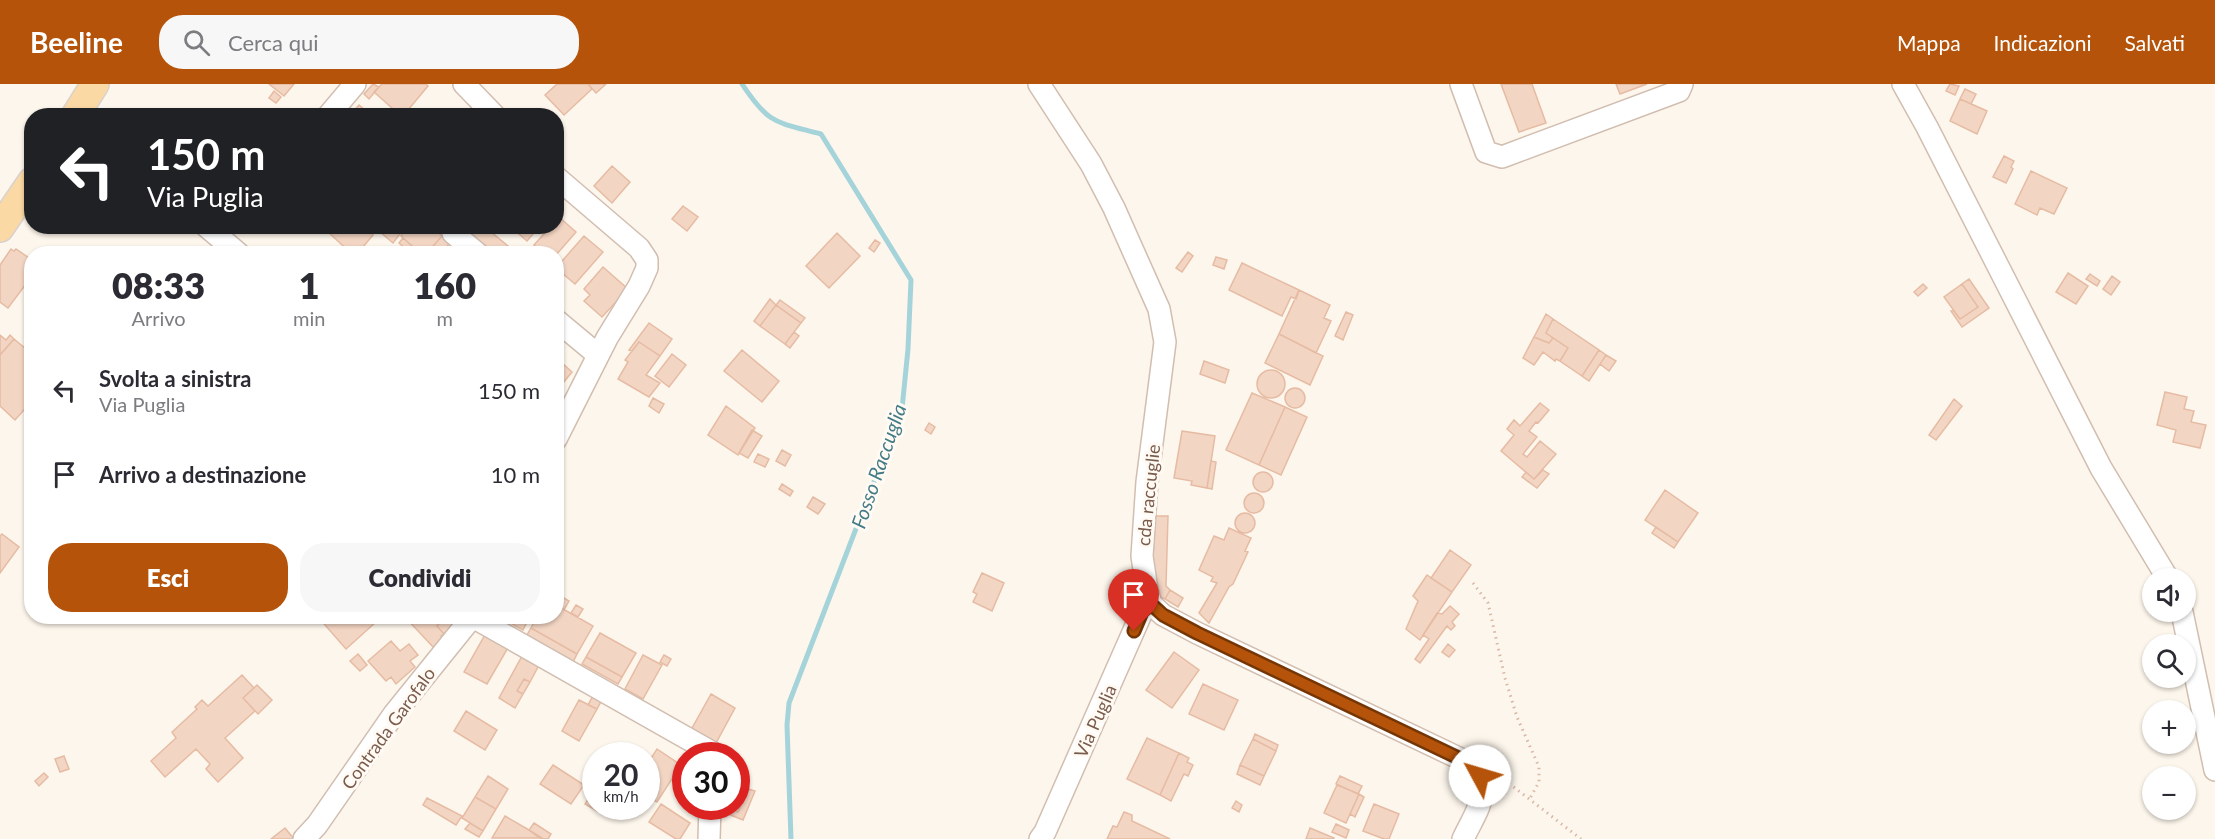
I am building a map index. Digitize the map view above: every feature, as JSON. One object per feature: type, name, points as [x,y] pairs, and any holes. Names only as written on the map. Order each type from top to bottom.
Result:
[{"type":"main road","points":[[80,108],[95,84]]},
{"type":"main road","points":[[0,228],[24,193]]},
{"type":"street","points":[[334,108],[354,84]]},
{"type":"street","points":[[464,84],[487,108]]},
{"type":"street","name":"cda raccuglie","points":[[1039,84],[1090,164],[1114,208],[1159,309],[1165,342],[1147,482],[1142,556],[1151,604]]},
{"type":"street","points":[[1461,84],[1486,152],[1502,157],[1679,91],[1682,84]]},
{"type":"street","points":[[1903,84],[2101,468],[2161,568]]},
{"type":"street","points":[[564,184],[639,248],[647,260],[647,268],[639,286],[598,356],[564,423]]},
{"type":"street","points":[[215,234],[230,246]]},
{"type":"street","points":[[454,234],[468,246]]},
{"type":"street","points":[[564,327],[598,356]]},
{"type":"street","points":[[1151,604],[1163,615],[1197,633],[1469,763],[1480,776],[1483,794],[1463,839]]},
{"type":"street","name":"Via Puglia","points":[[1040,839],[1093,726],[1142,612],[1151,604]]},
{"type":"street","points":[[2184,622],[2215,770]]},
{"type":"street","name":"Contrada Garofalo","points":[[304,839],[317,825],[394,714],[467,624]]},
{"type":"street","points":[[485,624],[694,742]]},
{"type":"street","points":[[709,839],[710,820]]},
{"type":"path","points":[[1473,583],[1488,603],[1517,717],[1539,767],[1539,782],[1529,800]]},
{"type":"path","points":[[1480,776],[1495,777],[1511,785],[1581,839]]},
{"type":"building","points":[[269,84],[294,84],[284,96]]},
{"type":"building","points":[[373,84],[379,87],[369,99],[364,94]]},
{"type":"building","points":[[382,84],[426,84],[428,86],[410,108],[392,108],[374,92]]},
{"type":"building","points":[[557,84],[588,84],[592,89],[564,115],[564,108],[557,108],[545,95]]},
{"type":"building","points":[[588,84],[606,84],[596,93]]},
{"type":"building","points":[[1501,84],[1532,84],[1546,123],[1519,132]]},
{"type":"building","points":[[1616,84],[1647,84],[1620,94]]},
{"type":"building","points":[[1950,84],[1959,86],[1955,95],[1946,91]]},
{"type":"building","points":[[1965,89],[1976,94],[1971,104],[1960,99]]},
{"type":"building","points":[[274,91],[281,97],[276,103],[269,98]]},
{"type":"building","points":[[1960,99],[1987,111],[1977,134],[1950,121]]},
{"type":"building","points":[[2004,156],[2014,161],[2006,183],[1993,177]]},
{"type":"building","points":[[612,166],[630,182],[612,203],[594,186]]},
{"type":"building","points":[[2031,171],[2067,188],[2054,214],[2040,208],[2037,215],[2015,204]]},
{"type":"building","points":[[683,206],[698,217],[687,231],[672,219]]},
{"type":"building","points":[[564,221],[576,232],[564,246],[534,245],[544,234],[564,234]]},
{"type":"building","points":[[837,233],[860,256],[829,288],[806,266]]},
{"type":"building","points":[[330,234],[373,235],[364,246],[343,246]]},
{"type":"building","points":[[382,234],[400,234],[393,243]]},
{"type":"building","points":[[403,234],[440,234],[442,236],[433,246],[412,246],[401,236]]},
{"type":"building","points":[[463,234],[494,234],[508,246],[478,246]]},
{"type":"building","points":[[519,234],[533,234],[527,241]]},
{"type":"building","points":[[442,236],[450,243],[447,246],[433,246]]},
{"type":"building","points":[[584,236],[603,252],[575,284],[564,275],[564,259]]},
{"type":"building","points":[[403,238],[412,246],[402,246],[399,243]]},
{"type":"building","points":[[875,240],[880,243],[874,252],[869,248]]},
{"type":"building","points":[[11,249],[14,251],[16,249],[24,254],[24,287],[8,308],[0,302],[0,265]]},
{"type":"building","points":[[1188,252],[1193,256],[1182,272],[1176,268]]},
{"type":"building","points":[[1216,257],[1227,260],[1224,269],[1213,265]]},
{"type":"building","points":[[1242,263],[1299,290],[1296,299],[1291,297],[1282,316],[1229,290]]},
{"type":"building","points":[[603,267],[628,289],[602,317],[584,301],[590,295],[584,289]]},
{"type":"building","points":[[2068,273],[2088,286],[2076,304],[2056,292]]},
{"type":"building","points":[[2090,274],[2100,281],[2097,286],[2086,279]]},
{"type":"building","points":[[2112,276],[2120,282],[2111,295],[2103,289]]},
{"type":"building","points":[[1969,279],[1989,308],[1962,327],[1951,311],[1953,310],[1960,319],[1978,307],[1962,284]]},
{"type":"building","points":[[1923,284],[1927,288],[1918,296],[1914,292]]},
{"type":"building","points":[[1962,284],[1978,307],[1960,319],[1944,297]]},
{"type":"building","points":[[1299,290],[1330,305],[1324,318],[1331,321],[1316,353],[1279,334]]},
{"type":"building","points":[[770,299],[776,305],[760,326],[754,321]]},
{"type":"building","points":[[780,300],[805,318],[801,323],[776,305]]},
{"type":"building","points":[[776,305],[801,323],[785,344],[760,326]]},
{"type":"building","points":[[1346,312],[1353,315],[1343,340],[1335,336]]},
{"type":"building","points":[[1546,314],[1553,319],[1546,333],[1553,338],[1549,343],[1534,337]]},
{"type":"building","points":[[1553,319],[1599,350],[1582,376],[1560,361],[1568,348],[1546,333]]},
{"type":"building","points":[[649,323],[672,339],[660,356],[639,342],[632,351],[629,350]]},
{"type":"building","points":[[794,332],[799,336],[790,348],[785,344]]},
{"type":"building","points":[[1279,334],[1323,356],[1310,385],[1265,363]]},
{"type":"building","points":[[0,335],[6,340],[10,335],[14,339],[0,355]]},
{"type":"building","points":[[1534,337],[1549,343],[1553,338],[1568,348],[1560,361],[1556,359],[1555,361],[1543,352],[1534,365],[1523,358]]},
{"type":"building","points":[[14,339],[24,347],[24,410],[15,420],[0,406],[0,355]]},
{"type":"building","points":[[639,342],[660,356],[646,375],[660,383],[649,397],[618,379],[628,362],[625,360]]},
{"type":"building","points":[[742,350],[779,381],[762,402],[724,371]]},
{"type":"building","points":[[1599,350],[1606,355],[1589,381],[1582,376]]},
{"type":"building","points":[[672,354],[686,365],[669,387],[655,376]]},
{"type":"building","points":[[1606,355],[1616,361],[1609,371],[1600,364]]},
{"type":"building","points":[[1204,361],[1229,370],[1225,383],[1200,374]]},
{"type":"building","points":[[564,365],[572,372],[564,382]]},
{"type":"building","points":[[1271,370],[1281,374],[1285,384],[1281,394],[1271,398],[1261,394],[1257,384],[1261,374]]},
{"type":"building","points":[[1295,388],[1302,391],[1305,398],[1302,405],[1295,408],[1288,405],[1285,398],[1288,391]]},
{"type":"building","points":[[2165,392],[2187,397],[2184,409],[2194,411],[2191,422],[2206,425],[2200,448],[2173,442],[2176,430],[2157,425]]},
{"type":"building","points":[[1252,393],[1285,407],[1259,465],[1226,450]]},
{"type":"building","points":[[653,398],[664,404],[659,413],[649,406]]},
{"type":"building","points":[[1954,399],[1962,406],[1936,440],[1929,435]]},
{"type":"building","points":[[1540,403],[1549,410],[1529,431],[1537,437],[1523,454],[1527,457],[1540,441],[1556,454],[1534,479],[1501,451],[1514,435],[1507,429],[1514,420],[1520,426]]},
{"type":"building","points":[[726,406],[755,428],[738,455],[708,435]]},
{"type":"building","points":[[1285,407],[1307,417],[1281,475],[1259,465]]},
{"type":"building","points":[[929,423],[935,427],[931,434],[925,430]]},
{"type":"building","points":[[752,430],[762,436],[748,458],[739,453]]},
{"type":"building","points":[[1182,431],[1215,436],[1207,488],[1191,485],[1192,481],[1174,478]]},
{"type":"building","points":[[782,450],[791,455],[785,466],[776,461]]},
{"type":"building","points":[[758,454],[769,459],[765,467],[754,462]]},
{"type":"building","points":[[1211,461],[1216,462],[1212,489],[1207,488]]},
{"type":"building","points":[[1543,470],[1549,474],[1537,488],[1522,477],[1526,472],[1534,479]]},
{"type":"building","points":[[1263,472],[1270,475],[1273,482],[1270,489],[1263,492],[1256,489],[1253,482],[1256,475]]},
{"type":"building","points":[[782,484],[793,491],[790,496],[779,489]]},
{"type":"building","points":[[1665,490],[1698,513],[1678,542],[1645,520]]},
{"type":"building","points":[[1254,493],[1261,496],[1264,503],[1261,510],[1254,513],[1247,510],[1244,503],[1247,496]]},
{"type":"building","points":[[813,497],[825,504],[818,514],[807,507]]},
{"type":"building","points":[[1245,513],[1252,516],[1255,523],[1252,530],[1245,533],[1238,530],[1235,523],[1238,516]]},
{"type":"building","points":[[1154,516],[1168,516],[1166,586],[1170,590],[1165,599],[1155,594],[1152,566]]},
{"type":"building","points":[[1656,527],[1678,542],[1674,548],[1652,533]]},
{"type":"building","points":[[1229,528],[1251,538],[1245,551],[1248,552],[1233,584],[1229,587],[1209,623],[1199,613],[1217,583],[1211,581],[1213,577],[1199,570],[1214,536],[1224,540]]},
{"type":"building","points":[[2,534],[19,547],[0,573],[0,536]]},
{"type":"building","points":[[1450,550],[1471,565],[1452,592],[1431,578]]},
{"type":"building","points":[[982,573],[1004,583],[992,611],[973,602],[977,594],[973,592]]},
{"type":"building","points":[[1427,575],[1452,592],[1420,640],[1406,629],[1418,601],[1413,596]]},
{"type":"building","points":[[1170,590],[1183,598],[1178,607],[1165,599]]},
{"type":"building","points":[[564,598],[569,601],[564,610]]},
{"type":"building","points":[[576,605],[583,609],[578,617],[571,613]]},
{"type":"building","points":[[1450,606],[1459,614],[1452,622],[1455,626],[1451,630],[1447,626],[1420,663],[1415,659],[1429,639],[1423,635],[1437,613],[1442,614]]},
{"type":"building","points":[[564,610],[593,626],[577,654],[531,628],[533,624],[564,624]]},
{"type":"building","points":[[324,624],[374,624],[346,649]]},
{"type":"building","points":[[412,624],[439,624],[437,626],[444,634],[441,636],[444,639],[434,648]]},
{"type":"building","points":[[439,624],[454,624],[444,634],[437,626]]},
{"type":"building","points":[[512,624],[526,624],[523,630]]},
{"type":"building","points":[[531,628],[577,654],[573,662],[527,635]]},
{"type":"building","points":[[486,633],[509,646],[487,684],[464,672]]},
{"type":"building","points":[[600,633],[636,653],[622,677],[586,657]]},
{"type":"building","points":[[391,641],[400,651],[409,644],[418,655],[410,661],[415,667],[396,684],[391,677],[386,681],[368,661]]},
{"type":"building","points":[[1448,644],[1455,650],[1449,657],[1442,652]]},
{"type":"building","points":[[1174,652],[1199,670],[1172,708],[1146,690]]},
{"type":"building","points":[[358,654],[367,665],[360,671],[350,661]]},
{"type":"building","points":[[643,655],[662,665],[643,699],[625,689]]},
{"type":"building","points":[[664,655],[671,659],[667,666],[660,662]]},
{"type":"building","points":[[522,656],[539,665],[530,682],[524,679],[517,691],[523,694],[515,708],[499,698]]},
{"type":"building","points":[[586,657],[622,677],[618,684],[582,664]]},
{"type":"building","points":[[242,675],[254,688],[243,698],[255,711],[225,738],[243,758],[218,782],[206,769],[210,764],[196,749],[165,777],[151,761],[176,738],[172,732],[197,709],[195,707],[202,700],[208,706]]},
{"type":"building","points":[[524,679],[530,682],[523,694],[517,691]]},
{"type":"building","points":[[1203,684],[1238,700],[1224,730],[1189,714]]},
{"type":"building","points":[[257,685],[272,700],[258,714],[243,698]]},
{"type":"building","points":[[594,694],[603,698],[597,709],[588,705]]},
{"type":"building","points":[[711,694],[735,708],[717,742],[691,730]]},
{"type":"building","points":[[579,700],[597,709],[579,741],[562,731]]},
{"type":"building","points":[[466,711],[497,730],[485,750],[454,731]]},
{"type":"building","points":[[1255,734],[1278,745],[1276,751],[1253,739]]},
{"type":"building","points":[[1147,738],[1179,753],[1160,795],[1127,779]]},
{"type":"building","points":[[1253,739],[1276,751],[1264,776],[1240,765]]},
{"type":"building","points":[[660,751],[672,759],[672,779],[660,797]]},
{"type":"building","points":[[1179,753],[1189,758],[1187,762],[1193,765],[1188,776],[1184,774],[1171,801],[1160,795]]},
{"type":"building","points":[[64,756],[69,769],[60,772],[55,759]]},
{"type":"building","points":[[553,765],[582,784],[582,788],[571,804],[540,784]]},
{"type":"building","points":[[1240,765],[1264,776],[1260,785],[1237,774]]},
{"type":"building","points":[[44,773],[48,777],[39,786],[35,781]]},
{"type":"building","points":[[488,776],[508,789],[496,809],[475,797]]},
{"type":"building","points":[[1340,776],[1362,786],[1358,794],[1336,784]]},
{"type":"building","points":[[1337,785],[1359,794],[1346,823],[1324,813]]},
{"type":"building","points":[[750,790],[755,791],[750,803]]},
{"type":"building","points":[[1359,794],[1364,797],[1355,817],[1350,814]]},
{"type":"building","points":[[475,797],[496,809],[483,831],[462,818]]},
{"type":"building","points":[[427,798],[462,816],[456,825],[423,805]]},
{"type":"building","points":[[1236,801],[1242,805],[1239,812],[1232,808]]},
{"type":"building","points":[[1374,804],[1399,814],[1389,839],[1363,831]]},
{"type":"building","points":[[660,806],[672,811],[672,820],[685,820],[690,823],[680,839],[676,839],[649,822],[660,820]]},
{"type":"building","points":[[1124,812],[1132,815],[1132,821],[1170,839],[1107,839],[1113,826],[1117,827]]},
{"type":"building","points":[[505,816],[529,830],[542,838],[492,838]]},
{"type":"building","points":[[470,823],[483,831],[479,837],[465,829]]},
{"type":"building","points":[[534,823],[551,834],[548,839],[541,839],[529,830]]},
{"type":"building","points":[[1336,824],[1349,830],[1346,838],[1332,832]]},
{"type":"building","points":[[285,828],[294,839],[271,839]]},
{"type":"building","points":[[1310,828],[1334,838],[1334,839],[1306,839]]},
{"type":"waterway","name":"Fosso Raccuglia","points":[[742,84],[767,115],[783,124],[821,134],[911,280],[908,349],[902,409],[789,703],[787,725],[791,839]]},
{"type":"route","points":[[1134,631],[1142,612],[1151,604],[1163,615],[1197,633],[1469,763],[1480,776]]}]
